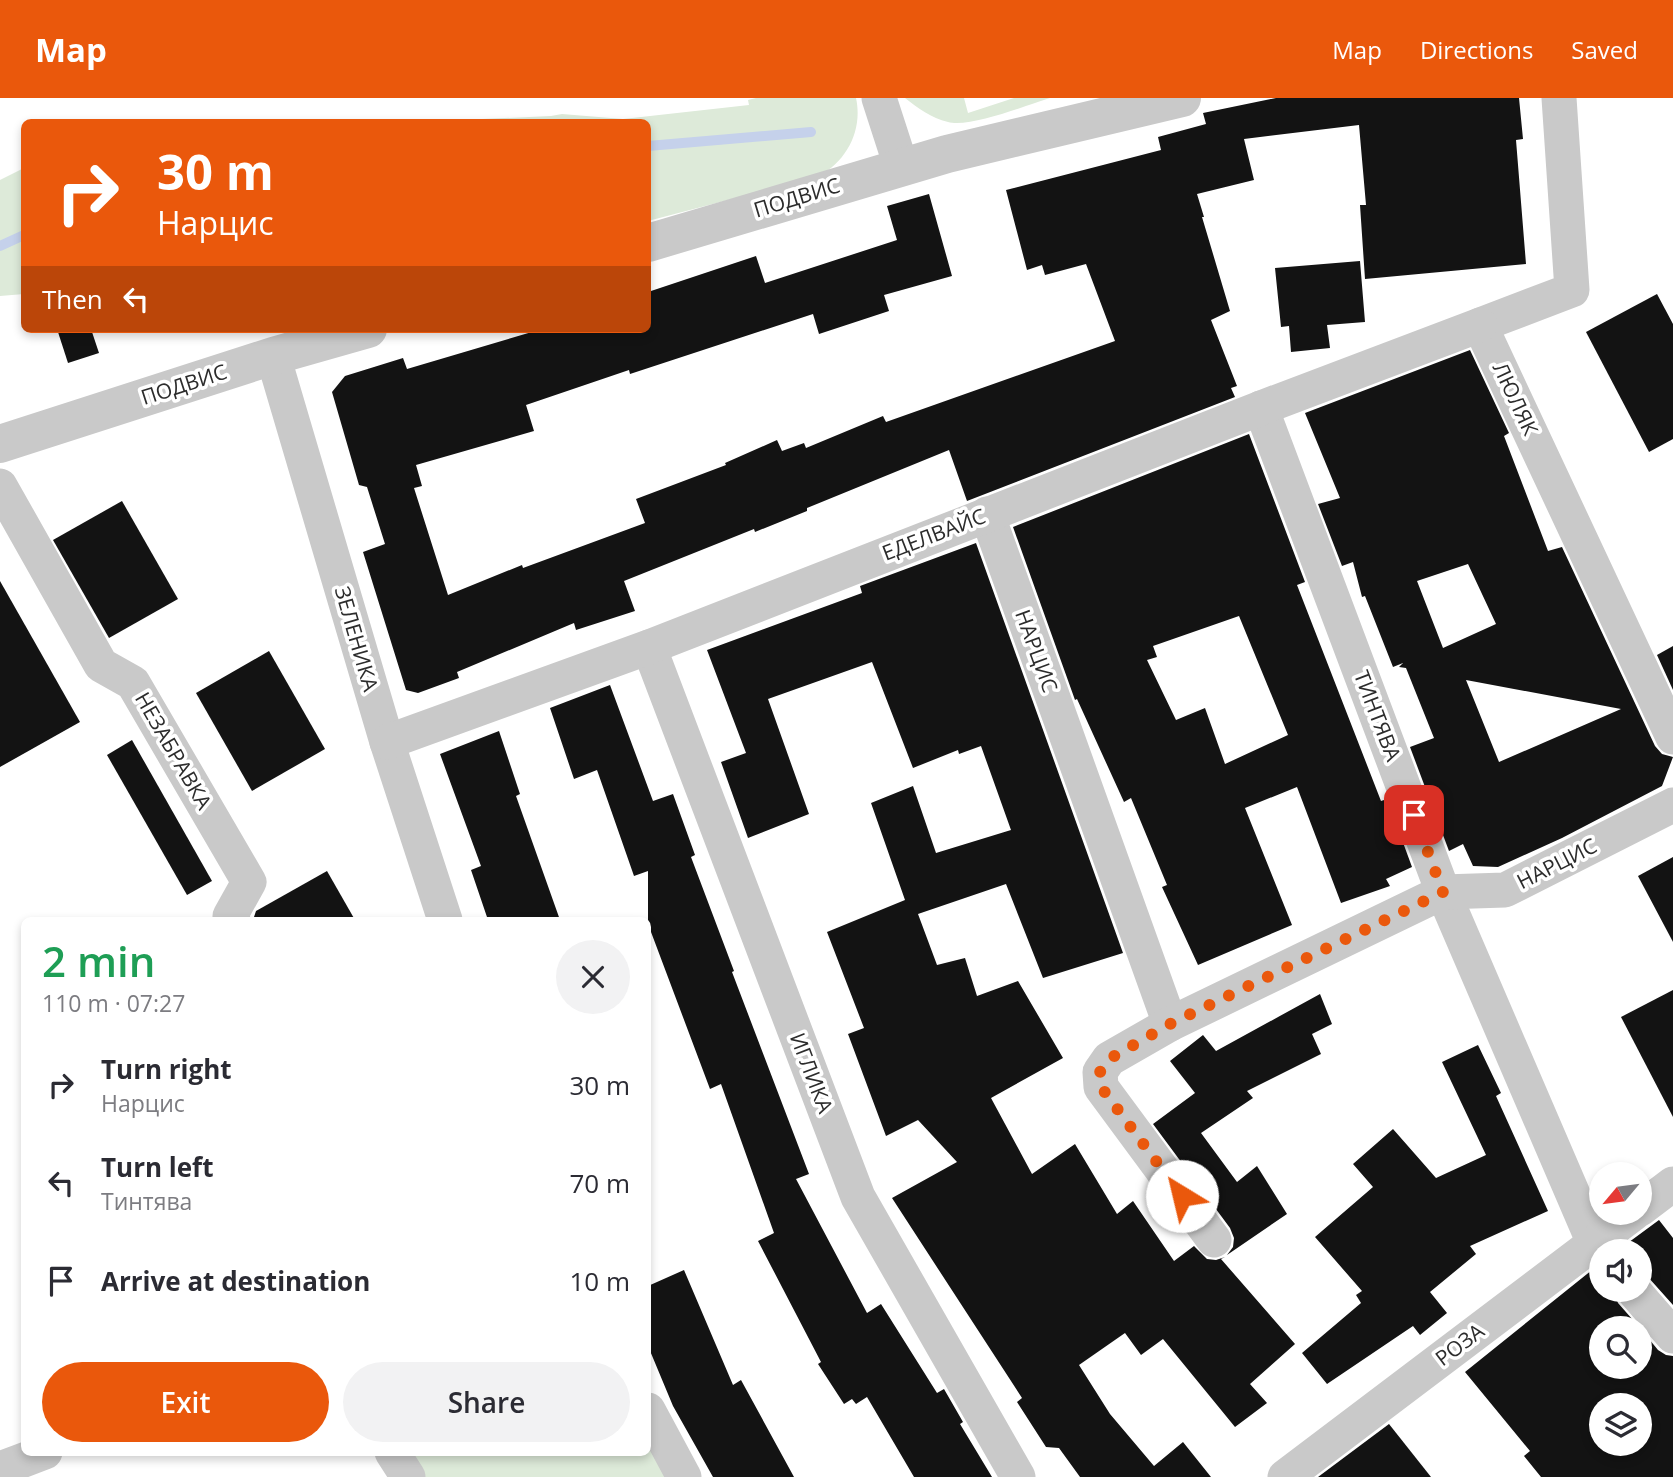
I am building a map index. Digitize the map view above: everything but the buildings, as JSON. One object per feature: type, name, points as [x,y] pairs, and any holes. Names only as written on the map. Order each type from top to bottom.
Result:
[{"type":"street","points":[[879,98],[896,152]]},
{"type":"street","name":"ПОДВИС","points":[[947,154],[1131,98]]},
{"type":"street","name":"ПОДВИС","points":[[651,242],[896,152],[947,154],[1182,98]]},
{"type":"street","points":[[1480,325],[1572,290],[1559,98]]},
{"type":"street","name":"ЕДЕЛВАЙС","points":[[387,742],[649,647],[1480,325]]},
{"type":"street","name":"ЛЮЛЯК","points":[[1480,325],[1673,737]]},
{"type":"street","name":"ПОДВИС","points":[[0,444],[273,356],[354,333]]},
{"type":"street","name":"ЗЕЛЕНИКА","points":[[273,356],[387,742],[444,917]]},
{"type":"street","name":"ТИНТЯВА","points":[[1261,408],[1443,892],[1593,1239]]},
{"type":"street","name":"НЕЗАБРАВКА","points":[[0,486],[101,665],[133,683],[249,882],[231,917]]},
{"type":"street","name":"НАРЦИС","points":[[987,514],[1170,1024]]},
{"type":"street","name":"ИГЛИКА","points":[[649,647],[858,1197],[1018,1477]]},
{"type":"street","name":"НАРЦИС","points":[[1214,1240],[1101,1087],[1100,1072],[1109,1059],[1170,1024],[1443,892],[1505,890],[1673,805]]},
{"type":"street","points":[[1652,1200],[1673,1184]]},
{"type":"street","name":"РОЗА","points":[[1607,1239],[1621,1225]]},
{"type":"street","name":"РОЗА","points":[[1285,1477],[1589,1254]]},
{"type":"street","points":[[1643,1302],[1673,1336]]},
{"type":"street","points":[[651,1416],[684,1477]]},
{"type":"street","points":[[0,1469],[35,1456]]},
{"type":"street","points":[[395,1456],[408,1477]]},
{"type":"green space","points":[[856,98],[858,110],[855,133],[838,162],[819,176],[651,220],[651,119],[623,119],[749,105],[748,100]]},
{"type":"green space","points":[[905,98],[964,98],[968,113],[1014,98],[1050,98],[984,119],[958,123],[936,118]]},
{"type":"green space","points":[[562,114],[623,119],[482,119],[551,116]]},
{"type":"green space","points":[[21,170],[21,294],[0,296],[0,180]]},
{"type":"green space","points":[[651,1416],[684,1477],[408,1477],[394,1456],[651,1456]]},
{"type":"waterway","points":[[651,146],[811,132]]},
{"type":"waterway","points":[[0,246],[21,236]]},
{"type":"route","points":[[1182,1196],[1101,1087],[1100,1072],[1109,1059],[1170,1024],[1443,892],[1414,815]]}]
